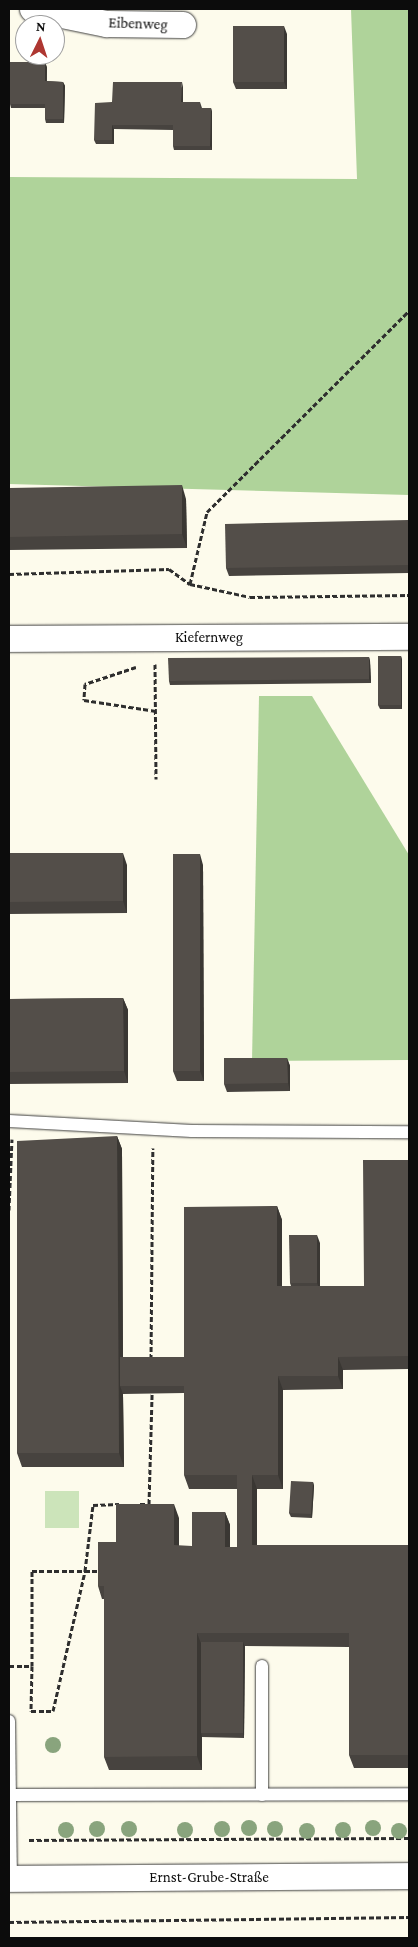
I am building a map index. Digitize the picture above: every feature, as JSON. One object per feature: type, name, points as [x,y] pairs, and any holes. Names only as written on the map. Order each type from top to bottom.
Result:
[{"type":"street","name":"Eibenweg","points":[[34,9],[107,24],[184,25]]},
{"type":"street","name":"Kiefernweg","points":[[9,639],[409,637]]},
{"type":"street","name":"Ernst-Grube-Straße","points":[[10,1879],[409,1876]]},
{"type":"lane","points":[[10,1121],[159,1128],[409,1132]]},
{"type":"lane","points":[[262,1666],[262,1795]]},
{"type":"lane","points":[[9,1721],[10,1879]]},
{"type":"lane","points":[[10,1795],[409,1794]]},
{"type":"path","points":[[190,584],[207,512],[409,312]]},
{"type":"path","points":[[9,574],[169,569],[190,584],[250,597],[409,595]]},
{"type":"path","points":[[146,663],[155,662],[156,779]]},
{"type":"path","points":[[138,666],[85,684],[84,700],[156,711]]},
{"type":"path","points":[[9,1210],[10,1121]]},
{"type":"path","points":[[151,1364],[151,1156],[159,1128]]},
{"type":"path","points":[[130,1504],[149,1504],[152,1394]]},
{"type":"path","points":[[31,1711],[52,1711],[85,1571],[93,1505],[121,1504]]},
{"type":"path","points":[[31,1720],[32,1571],[102,1571]]},
{"type":"path","points":[[9,1666],[32,1666]]},
{"type":"path","points":[[10,1840],[409,1838]]},
{"type":"path","points":[[9,1922],[409,1918]]},
{"type":"green space","points":[[351,9],[409,9],[409,495],[9,484],[9,177],[357,179]]},
{"type":"green space","points":[[259,696],[312,696],[409,855],[409,1060],[252,1061]]},
{"type":"green space","points":[[45,1491],[79,1491],[79,1528],[45,1528]]},
{"type":"building","points":[[233,26],[284,26],[284,82],[233,82]]},
{"type":"building","points":[[10,62],[15,62],[15,65],[45,65],[45,81],[63,82],[63,119],[45,119],[45,104],[10,104]]},
{"type":"building","points":[[113,82],[182,82],[181,102],[200,102],[200,108],[211,108],[210,146],[173,146],[173,125],[112,125],[112,140],[94,140],[95,103],[112,102]]},
{"type":"building","points":[[182,485],[182,534],[9,537],[9,488]]},
{"type":"building","points":[[409,520],[409,565],[226,568],[225,524]]},
{"type":"building","points":[[378,656],[401,656],[401,705],[378,705]]},
{"type":"building","points":[[369,657],[369,679],[169,681],[168,658]]},
{"type":"building","points":[[9,853],[123,853],[123,901],[9,902]]},
{"type":"building","points":[[173,854],[200,854],[200,1071],[173,1071]]},
{"type":"building","points":[[123,998],[124,1071],[9,1072],[9,999]]},
{"type":"building","points":[[224,1058],[287,1058],[288,1083],[224,1084]]},
{"type":"building","points":[[117,1136],[119,1453],[17,1453],[17,1141]]},
{"type":"building","points":[[363,1160],[409,1160],[409,1356],[338,1357],[338,1376],[278,1376],[278,1475],[252,1475],[252,1545],[409,1545],[409,1755],[349,1755],[349,1633],[197,1633],[197,1756],[104,1757],[104,1586],[98,1586],[98,1542],[116,1542],[116,1504],[174,1504],[174,1545],[192,1546],[192,1512],[225,1512],[225,1547],[237,1547],[237,1475],[184,1475],[184,1207],[277,1206],[277,1286],[364,1286]]},
{"type":"building","points":[[289,1235],[317,1235],[317,1283],[290,1283]]},
{"type":"building","points":[[120,1357],[184,1357],[184,1386],[120,1386]]},
{"type":"building","points":[[291,1481],[313,1482],[311,1514],[289,1513]]},
{"type":"building","points":[[201,1642],[243,1642],[243,1733],[201,1733]]}]
